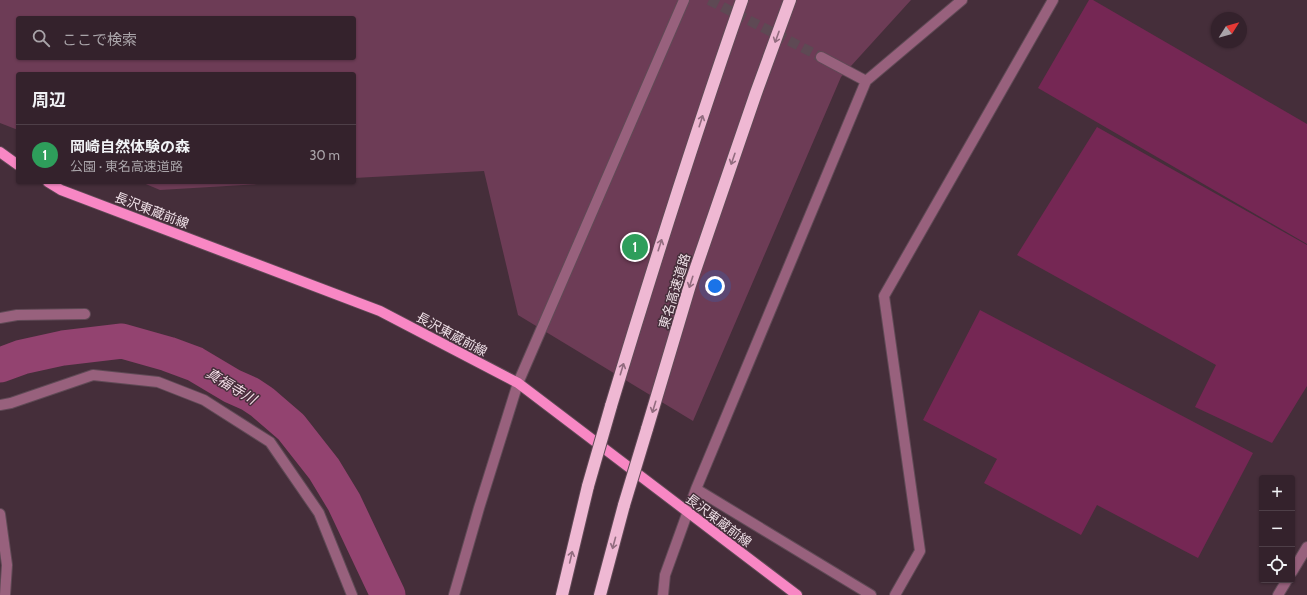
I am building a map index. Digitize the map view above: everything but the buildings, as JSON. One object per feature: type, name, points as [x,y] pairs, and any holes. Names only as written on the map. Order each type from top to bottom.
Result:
[{"type":"highway","name":"東名高速道路","points":[[562,595],[588,486],[653,266],[742,0]]},
{"type":"highway","name":"東名高速道路","points":[[600,595],[624,505],[690,285],[756,93],[790,0]]},
{"type":"main road","points":[[0,152],[16,164]]},
{"type":"main road","name":"長沢東蔵前線","points":[[51,184],[61,190],[380,311],[518,383],[797,595]]},
{"type":"street","points":[[454,595],[479,508],[518,383],[684,0]]},
{"type":"street","points":[[663,595],[665,575],[696,489],[866,82],[962,0]]},
{"type":"street","points":[[895,595],[920,551],[884,296],[1053,0]]},
{"type":"street","points":[[821,57],[866,82]]},
{"type":"street","points":[[0,318],[17,315],[85,314]]},
{"type":"street","points":[[0,405],[11,403],[93,375],[158,382],[204,400],[270,442],[319,513],[352,595]]},
{"type":"street","points":[[696,489],[871,595]]},
{"type":"street","points":[[0,514],[7,565],[5,595]]},
{"type":"street","points":[[1295,567],[1307,547]]},
{"type":"street","points":[[1278,595],[1285,583]]},
{"type":"shaded area","points":[[0,0],[911,0],[841,77],[693,421],[518,315],[484,171],[356,178],[356,72],[16,72],[16,129],[0,123]]},
{"type":"shaded area","points":[[146,184],[259,184],[160,190]]},
{"type":"waterway","name":"真福寺川","points":[[0,365],[22,357],[63,348],[122,341],[168,354],[195,364],[232,386],[250,394],[262,402],[291,427],[324,469],[344,502],[388,595]]},
{"type":"tunnel","points":[[709,0],[821,57]]},
{"type":"place","name":"岡崎自然体験の森","points":[[635,247]]}]
